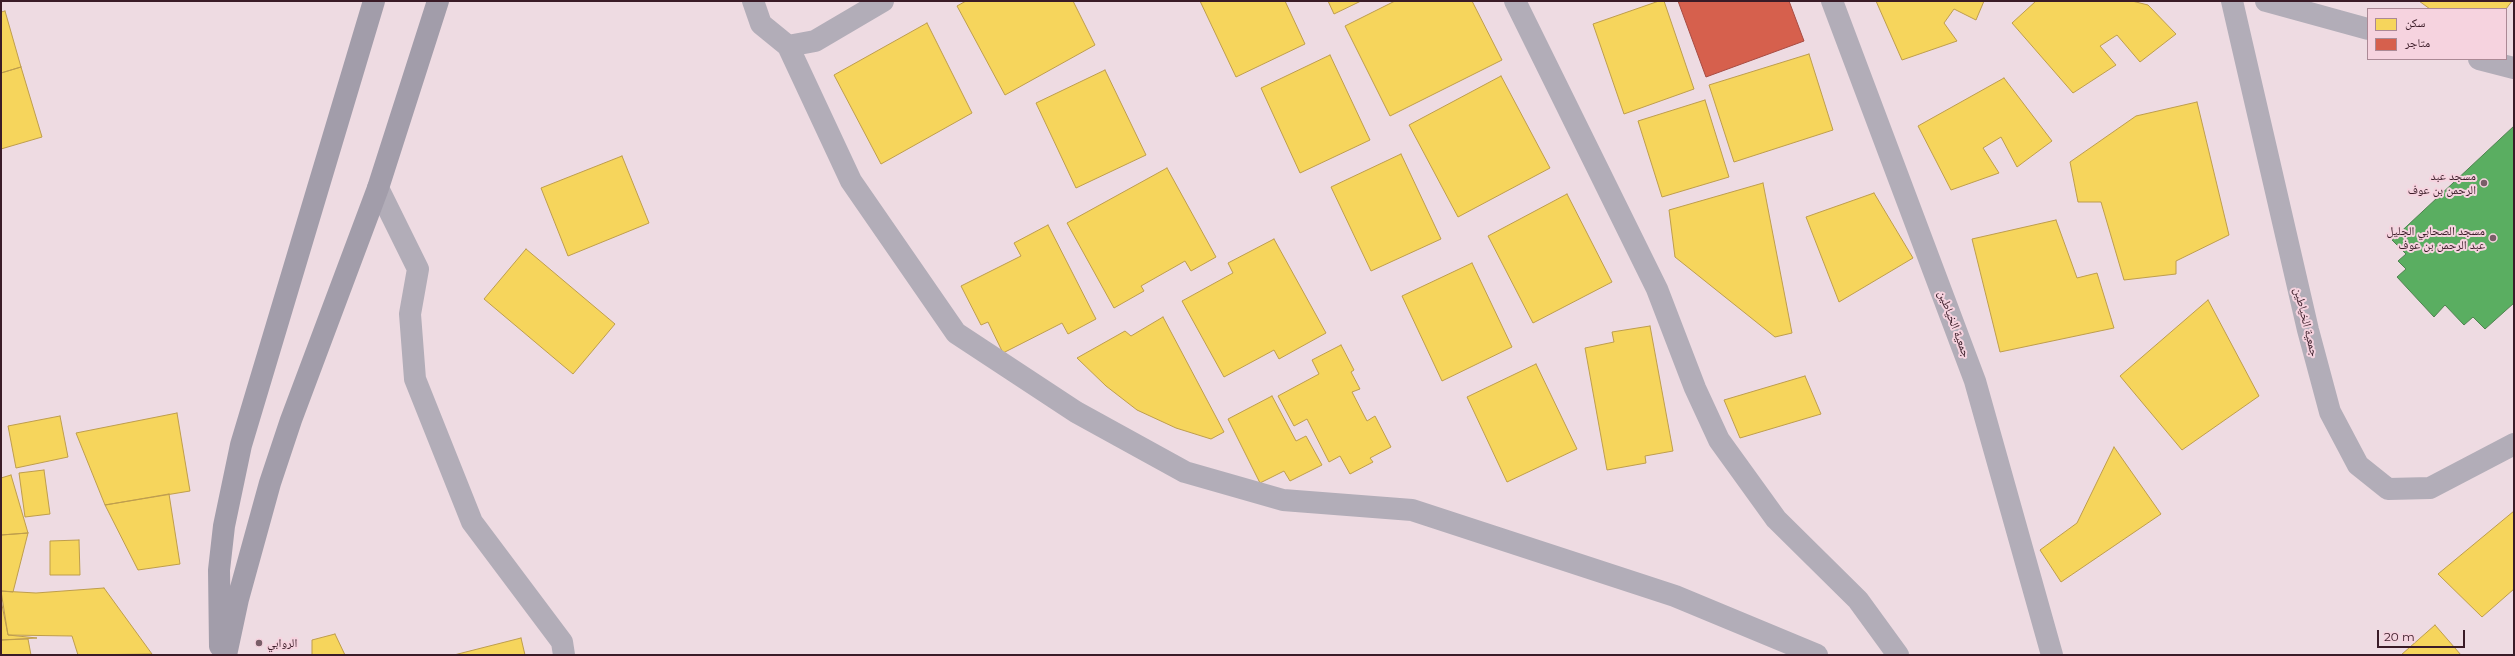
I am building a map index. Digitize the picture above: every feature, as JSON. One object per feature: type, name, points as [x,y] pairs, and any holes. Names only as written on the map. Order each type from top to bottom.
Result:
[{"type":"main road","points":[[220,655],[219,570],[224,526],[241,445],[374,1]]},
{"type":"main road","points":[[226,655],[240,592],[270,483],[291,420],[378,188],[438,1]]},
{"type":"street","points":[[753,1],[761,24],[788,46],[851,181],[956,333],[1076,412],[1185,472],[1283,500],[1412,510],[1676,596],[1817,655]]},
{"type":"street","points":[[788,46],[816,41],[883,1]]},
{"type":"street","points":[[1515,1],[1657,289],[1695,388],[1719,440],[1776,519],[1858,600],[1898,655]]},
{"type":"street","name":"جمعية الخياطين","points":[[1832,1],[1975,381],[2052,655]]},
{"type":"street","name":"جمعية الخياطين","points":[[2232,1],[2308,330],[2330,412],[2358,465],[2388,489],[2430,488],[2514,444]]},
{"type":"street","points":[[2266,1],[2367,29]]},
{"type":"street","points":[[2483,60],[2514,68]]},
{"type":"street","points":[[378,188],[418,269],[410,314],[415,378],[472,522],[562,642],[564,655]]},
{"type":"building: سكن","points":[[966,1],[1073,1],[1095,45],[1005,95],[957,6]]},
{"type":"building: سكن","points":[[1200,1],[1285,1],[1305,44],[1236,77]]},
{"type":"building: سكن","points":[[1328,1],[1361,1],[1334,14]]},
{"type":"building: سكن","points":[[1395,1],[1472,1],[1502,60],[1390,116],[1345,26]]},
{"type":"building: سكن","points":[[1659,1],[1664,1],[1694,89],[1624,114],[1593,24]]},
{"type":"building: سكن","points":[[1876,1],[1984,1],[1976,20],[1954,9],[1944,23],[1957,41],[1902,60]]},
{"type":"building: سكن","points":[[2036,1],[2132,1],[2148,5],[2176,34],[2140,62],[2117,35],[2100,46],[2116,65],[2073,93],[2012,23]]},
{"type":"building: سكن","points":[[2419,1],[2512,1],[2507,8],[2429,8]]},
{"type":"building: سكن","points":[[5,11],[21,67],[1,73],[1,12]]},
{"type":"building: سكن","points":[[927,23],[972,113],[881,164],[834,75]]},
{"type":"building: سكن","points":[[1809,54],[1833,130],[1734,162],[1709,85]]},
{"type":"building: سكن","points":[[1330,55],[1370,140],[1300,173],[1261,88]]},
{"type":"building: سكن","points":[[21,67],[42,137],[1,149],[1,73]]},
{"type":"building: سكن","points":[[1105,70],[1146,155],[1076,188],[1036,103]]},
{"type":"building: سكن","points":[[1501,76],[1550,168],[1458,217],[1409,125]]},
{"type":"building: سكن","points":[[2004,78],[2052,141],[2017,167],[2001,137],[1983,148],[1999,173],[1951,190],[1918,126]]},
{"type":"building: سكن","points":[[1705,100],[1729,177],[1662,197],[1638,121]]},
{"type":"building: سكن","points":[[2197,102],[2229,235],[2176,261],[2176,274],[2124,280],[2101,202],[2078,202],[2070,162],[2136,116]]},
{"type":"building: سكن","points":[[1401,154],[1441,239],[1371,271],[1331,187]]},
{"type":"building: سكن","points":[[622,156],[649,223],[568,256],[541,188]]},
{"type":"building: سكن","points":[[1167,168],[1216,257],[1191,271],[1185,261],[1141,286],[1144,291],[1114,308],[1067,223]]},
{"type":"building: سكن","points":[[1763,183],[1792,333],[1775,337],[1675,257],[1669,210]]},
{"type":"building: سكن","points":[[1874,193],[1913,258],[1839,302],[1806,217]]},
{"type":"building: سكن","points":[[1567,194],[1612,282],[1533,323],[1488,236]]},
{"type":"building: سكن","points":[[2056,220],[2077,278],[2097,273],[2114,328],[2000,352],[1972,239]]},
{"type":"building: سكن","points":[[1048,225],[1096,319],[1068,334],[1062,323],[1003,353],[988,322],[981,325],[961,286],[1021,256],[1014,243]]},
{"type":"building: سكن","points":[[1274,239],[1326,333],[1279,359],[1274,350],[1224,377],[1182,301],[1233,273],[1228,263]]},
{"type":"building: سكن","points":[[526,249],[615,324],[573,374],[484,299]]},
{"type":"building: سكن","points":[[1472,263],[1512,347],[1442,381],[1402,296]]},
{"type":"building: سكن","points":[[2208,300],[2259,396],[2182,450],[2120,376]]},
{"type":"building: سكن","points":[[1163,317],[1224,432],[1211,439],[1176,428],[1137,410],[1106,386],[1077,358],[1125,331],[1131,336]]},
{"type":"building: سكن","points":[[1650,326],[1673,451],[1645,456],[1646,463],[1607,470],[1585,348],[1614,342],[1612,332]]},
{"type":"building: سكن","points":[[1341,345],[1354,370],[1351,372],[1360,389],[1352,392],[1367,421],[1375,416],[1391,447],[1370,458],[1373,462],[1350,474],[1340,456],[1329,462],[1307,419],[1294,426],[1278,396],[1319,374],[1312,360]]},
{"type":"building: سكن","points":[[1536,364],[1577,449],[1507,482],[1467,397]]},
{"type":"building: سكن","points":[[1805,376],[1821,414],[1740,438],[1724,400]]},
{"type":"building: سكن","points":[[1272,396],[1296,441],[1306,436],[1322,465],[1290,481],[1284,471],[1260,483],[1228,419]]},
{"type":"building: سكن","points":[[177,413],[190,491],[105,505],[76,433]]},
{"type":"building: سكن","points":[[60,416],[68,457],[16,468],[8,426]]},
{"type":"building: سكن","points":[[2114,447],[2161,514],[2061,582],[2040,550],[2077,523]]},
{"type":"building: سكن","points":[[44,470],[50,514],[25,517],[19,473]]},
{"type":"building: سكن","points":[[11,475],[28,533],[1,535],[1,478]]},
{"type":"building: سكن","points":[[169,494],[180,564],[138,570],[105,505]]},
{"type":"building: سكن","points":[[2514,511],[2514,589],[2482,617],[2438,574]]},
{"type":"building: سكن","points":[[28,533],[13,592],[1,591],[1,535]]},
{"type":"building: سكن","points":[[79,540],[80,575],[50,575],[50,541]]},
{"type":"building: سكن","points":[[104,588],[152,654],[78,655],[72,636],[8,635],[1,591],[36,593]]},
{"type":"building: سكن","points":[[1,600],[8,635],[37,638],[1,640]]},
{"type":"building: سكن","points":[[2435,625],[2461,655],[2401,655]]},
{"type":"building: سكن","points":[[335,634],[345,655],[312,655],[312,640]]},
{"type":"building: سكن","points":[[521,638],[525,655],[454,655]]},
{"type":"building: سكن","points":[[28,639],[31,655],[1,655],[1,640]]},
{"type":"building: متاجر","points":[[1678,1],[1789,1],[1804,41],[1706,77]]},
{"type":"building: مرافق عامة","name":"مسجد عبد الرحمن بن عوف","points":[[2514,126],[2514,303],[2485,329],[2473,317],[2464,325],[2445,305],[2434,317],[2397,277],[2406,269],[2398,261],[2406,254],[2392,240]]},
{"type":"place","name":"مسجد عبد الرحمن بن عوف","points":[[2484,183]]},
{"type":"place","name":"مسجد الصحابي الجليل عبد الرحمن بن عوف","points":[[2493,238]]},
{"type":"place","name":"الروابي","points":[[259,643]]}]
